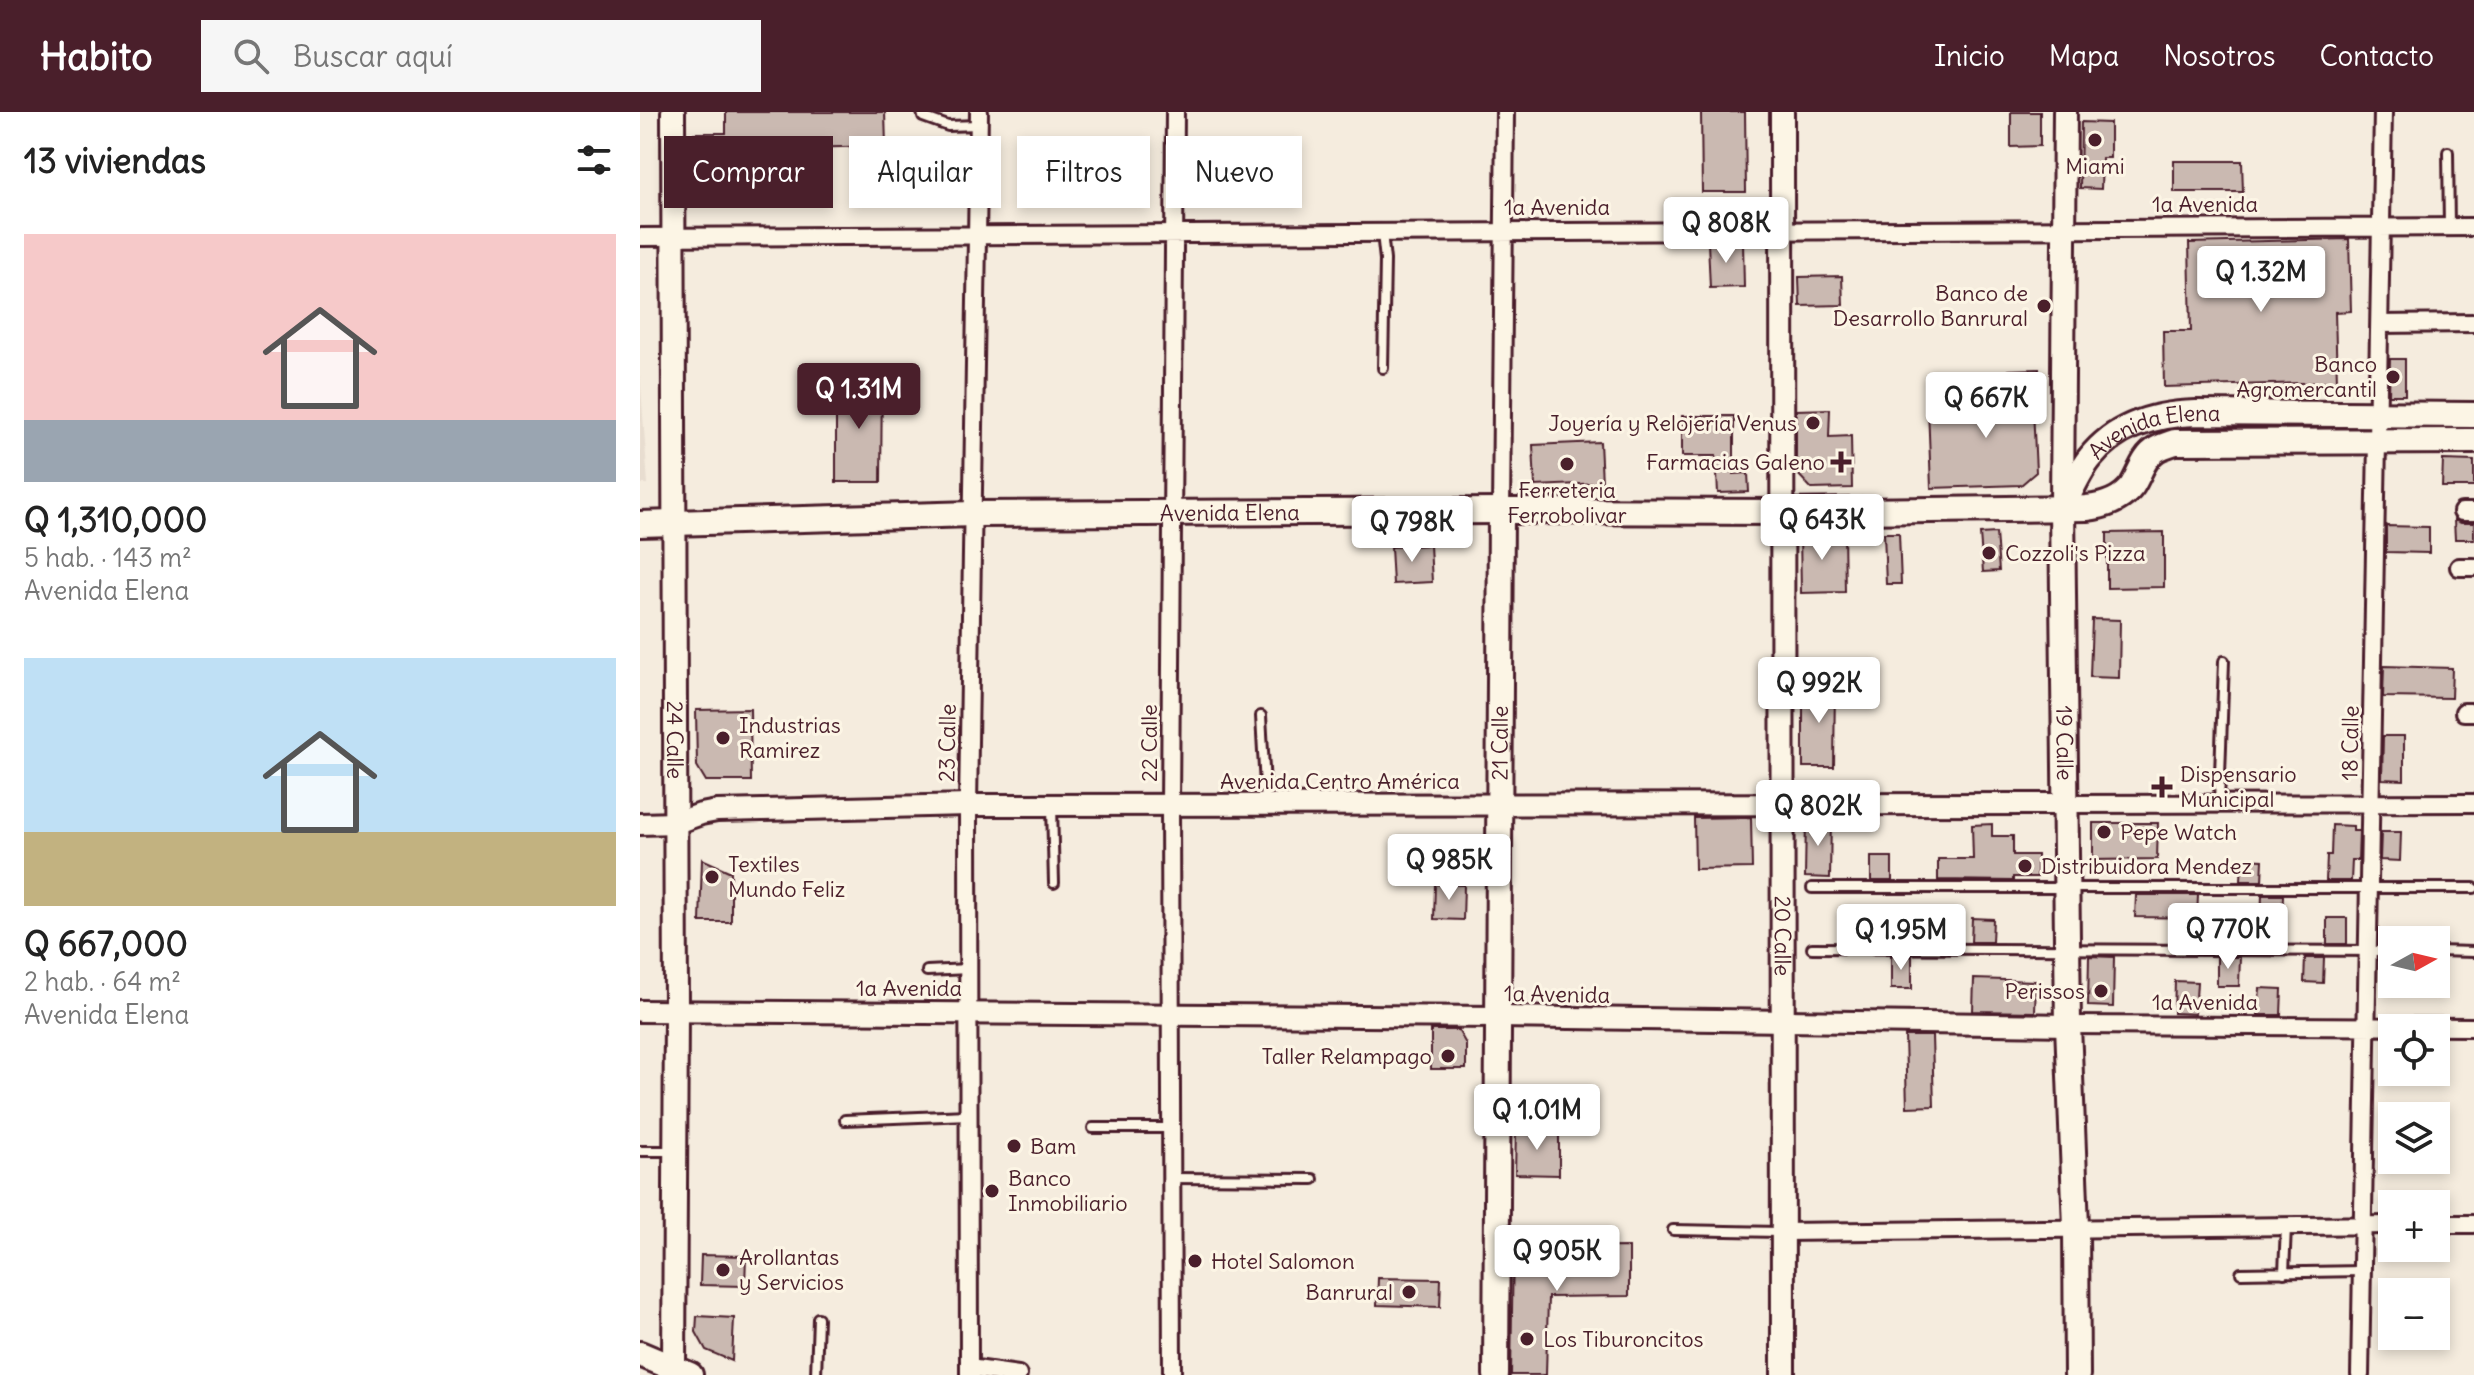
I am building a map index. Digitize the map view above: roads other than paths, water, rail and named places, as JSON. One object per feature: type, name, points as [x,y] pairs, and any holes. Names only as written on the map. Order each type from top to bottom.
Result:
[{"type":"main road","name":"24 Calle","points":[[673,112],[678,1373]]},
{"type":"main road","name":"20 Calle","points":[[1782,112],[1783,1375]]},
{"type":"main road","name":"19 Calle","points":[[2065,112],[2062,507],[2068,1025],[2076,1227],[2077,1375]]},
{"type":"main road","name":"Avenida Elena","points":[[2062,507],[2088,460],[2101,446],[2151,418],[2196,413],[2474,415]]},
{"type":"main road","name":"Avenida Elena","points":[[640,524],[973,514],[1783,512],[2104,506],[2131,487],[2141,467],[2155,450],[2175,442],[2474,441]]},
{"type":"main road","name":"21 Calle","points":[[1496,1375],[1501,511]]},
{"type":"main road","points":[[640,1354],[678,1373]]},
{"type":"street","name":"22 Calle","points":[[1172,1375],[1170,805],[1175,112]]},
{"type":"street","name":"21 Calle","points":[[1501,511],[1505,112]]},
{"type":"street","name":"18 Calle","points":[[2360,1375],[2383,112]]},
{"type":"street","name":"23 Calle","points":[[969,1372],[968,805],[978,208]]},
{"type":"street","name":"1a Avenida","points":[[640,237],[2474,227]]},
{"type":"street","points":[[2380,324],[2474,323]]},
{"type":"street","name":"Avenida Centro América","points":[[640,824],[676,823],[717,811],[968,805],[2474,803]]},
{"type":"street","name":"1a Avenida","points":[[640,1011],[910,1004],[968,1013],[2474,1027]]},
{"type":"street","points":[[2450,1224],[2474,1224]]},
{"type":"street","points":[[1783,1232],[2378,1225]]},
{"type":"street","points":[[969,1372],[1018,1375]]},
{"type":"lane","points":[[922,112],[923,117],[938,124],[979,118]]},
{"type":"lane","points":[[2448,152],[2449,227]]},
{"type":"lane","points":[[1381,232],[1385,260],[1383,368]]},
{"type":"lane","points":[[2219,804],[2224,661]]},
{"type":"lane","points":[[1261,716],[1266,805]]},
{"type":"lane","points":[[1052,805],[1054,883]]},
{"type":"lane","points":[[1812,888],[2474,888]]},
{"type":"lane","points":[[1812,948],[2378,950]]},
{"type":"lane","points":[[2450,951],[2474,952]]},
{"type":"lane","points":[[927,971],[968,969]]},
{"type":"lane","points":[[845,1120],[968,1115]]},
{"type":"lane","points":[[1093,1128],[1172,1128]]},
{"type":"lane","points":[[640,1151],[676,1151]]},
{"type":"lane","points":[[1172,1178],[1313,1179]]},
{"type":"lane","points":[[2284,1273],[2286,1225]]},
{"type":"lane","points":[[1673,1230],[1783,1232]]},
{"type":"lane","points":[[2241,1273],[2362,1271]]},
{"type":"lane","points":[[816,1375],[818,1318]]},
{"type":"place","name":"Miami","points":[[2095,140]]},
{"type":"place","name":"Banco de Desarrollo Banrural","points":[[2044,306]]},
{"type":"place","name":"Banco Agromercantil","points":[[2393,377]]},
{"type":"place","name":"Joyería y Relojería Venus","points":[[1813,423]]},
{"type":"place","name":"Farmacias Galeno","points":[[1841,462]]},
{"type":"place","name":"Ferreteria Ferrobolivar","points":[[1567,464]]},
{"type":"place","name":"Cozzoli's Pizza","points":[[1989,553]]},
{"type":"place","name":"Industrias Ramirez","points":[[723,738]]},
{"type":"place","name":"Dispensario Municipal","points":[[2162,787]]},
{"type":"place","name":"Pepe Watch","points":[[2104,832]]},
{"type":"place","name":"Distribuidora Mendez","points":[[2025,866]]},
{"type":"place","name":"Textiles Mundo Feliz","points":[[712,877]]},
{"type":"place","name":"Perissos","points":[[2101,991]]},
{"type":"place","name":"Taller Relampago","points":[[1448,1056]]},
{"type":"place","name":"Bam","points":[[1014,1146]]},
{"type":"place","name":"Banco Inmobiliario","points":[[992,1191]]},
{"type":"place","name":"Hotel Salomon","points":[[1195,1261]]},
{"type":"place","name":"Arollantas y Servicios","points":[[723,1270]]},
{"type":"place","name":"Banrural","points":[[1409,1292]]},
{"type":"place","name":"Los Tiburoncitos","points":[[1527,1339]]}]
